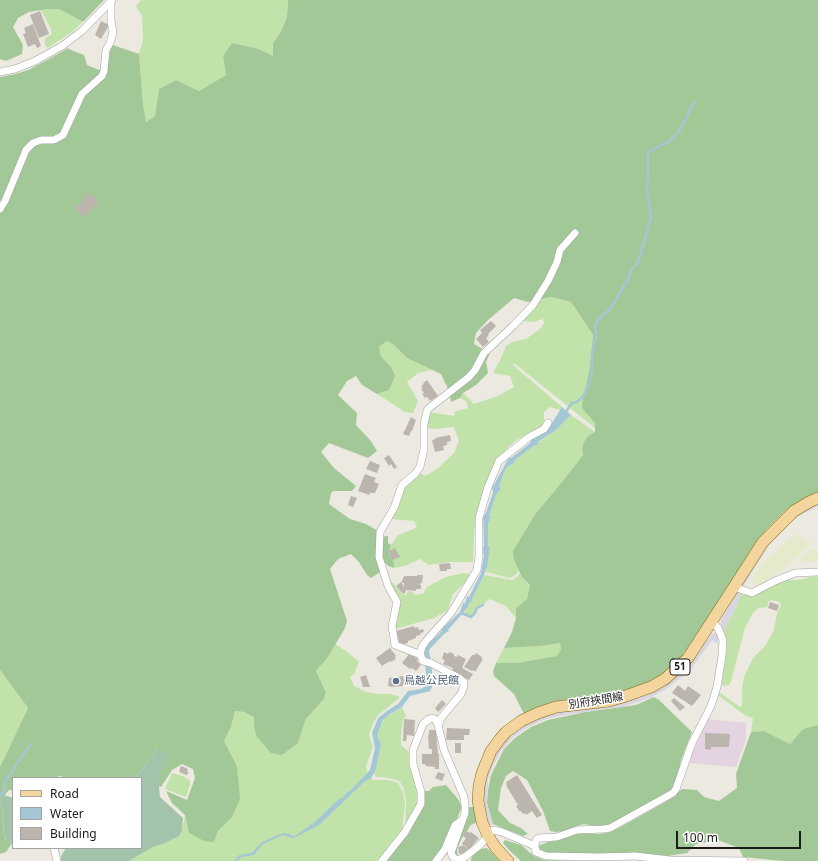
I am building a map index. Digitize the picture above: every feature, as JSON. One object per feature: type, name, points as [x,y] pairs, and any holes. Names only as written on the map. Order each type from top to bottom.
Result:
[{"type":"main road","name":"別府挾間線","points":[[508,861],[496,848],[488,836],[482,822],[479,809],[479,786],[487,758],[495,745],[506,732],[529,717],[556,707],[608,701],[641,691],[665,679],[688,658],[753,556],[775,528],[794,511],[818,498]]},
{"type":"street","points":[[0,72],[35,62],[62,46],[82,31],[112,1]]},
{"type":"street","points":[[0,209],[5,201],[26,150],[33,143],[41,140],[54,140],[63,135],[82,94],[102,76],[104,71],[106,50],[113,32],[111,21],[112,1]]},
{"type":"street","points":[[420,654],[395,645],[392,626],[397,602],[387,582],[379,557],[380,532],[394,508],[402,485],[415,474],[420,467],[424,449],[424,424],[427,411],[469,377],[475,370],[484,353],[514,325],[533,304],[548,281],[557,262],[560,250],[575,233]]},
{"type":"street","points":[[438,725],[460,694],[464,684],[463,680],[428,662],[423,661],[420,654],[422,647],[451,613],[477,570],[479,557],[479,518],[488,487],[499,461],[529,437],[544,429],[548,423]]},
{"type":"street","points":[[734,587],[752,593],[795,573],[818,572]]},
{"type":"street","points":[[712,622],[718,628],[723,640],[718,687],[711,706],[692,743],[676,790],[610,828],[577,830],[557,837],[539,838],[536,840],[534,846],[536,852],[546,856],[635,856],[670,860],[744,861]]},
{"type":"street","points":[[382,861],[405,832],[421,804],[421,792],[412,756],[423,724],[429,719],[435,719],[438,725],[444,750],[464,797],[466,806],[465,813],[453,846],[453,857],[457,860],[465,857],[480,845],[493,830],[534,846]]},
{"type":"street","points":[[436,861],[445,849],[455,825],[462,820]]},
{"type":"street","points":[[54,849],[57,861]]},
{"type":"shaded area","points":[[818,503],[818,506],[799,516],[789,524],[769,545],[743,587],[738,603],[724,631],[721,627],[721,620],[767,544],[798,514]]},
{"type":"shaded area","points":[[715,633],[718,636],[718,644],[712,640],[691,669],[669,687],[650,698],[622,707],[546,719],[528,727],[512,738],[499,754],[488,779],[487,803],[493,825],[489,825],[486,819],[483,803],[485,778],[496,752],[510,736],[526,724],[545,715],[621,703],[648,695],[667,684],[688,667],[712,634]]},
{"type":"shaded area","points":[[708,719],[746,723],[746,740],[736,767],[689,763]]},
{"type":"green space","points":[[0,0],[104,0],[83,22],[59,9],[29,12],[18,18],[13,27],[23,45],[22,54],[6,61],[0,59]]},
{"type":"green space","points":[[141,0],[288,0],[287,17],[280,33],[273,43],[273,56],[259,49],[223,56],[226,75],[199,91],[176,80],[159,89],[155,116],[146,122],[139,54],[143,40],[142,16],[136,6]]},
{"type":"green space","points":[[288,0],[818,0],[818,492],[802,500],[784,512],[767,529],[750,551],[735,577],[693,641],[678,661],[659,676],[633,689],[559,701],[541,706],[524,714],[514,694],[494,676],[493,671],[496,663],[517,663],[557,656],[561,649],[560,643],[541,646],[504,648],[512,632],[516,618],[516,608],[527,599],[530,585],[522,577],[514,560],[513,551],[536,513],[583,455],[582,448],[588,436],[595,432],[595,423],[582,408],[589,372],[593,335],[571,302],[551,297],[528,302],[514,298],[488,320],[476,333],[474,344],[490,353],[486,362],[488,373],[476,385],[463,393],[460,398],[451,402],[449,391],[441,374],[407,358],[394,345],[387,341],[379,347],[381,356],[391,367],[395,376],[389,390],[377,394],[362,385],[356,376],[347,381],[338,395],[357,413],[356,425],[370,440],[377,451],[368,458],[329,443],[321,452],[334,468],[356,486],[352,491],[334,491],[331,493],[329,504],[350,519],[366,524],[378,531],[381,568],[380,572],[371,578],[351,554],[338,559],[330,569],[347,621],[345,628],[328,657],[316,671],[326,692],[324,699],[306,719],[298,743],[282,755],[271,753],[257,737],[254,727],[254,717],[244,712],[235,711],[231,727],[224,741],[237,766],[240,799],[232,817],[218,831],[214,842],[204,841],[189,833],[185,815],[172,803],[166,791],[187,800],[195,778],[193,769],[182,764],[172,770],[161,787],[153,784],[158,748],[136,777],[12,777],[12,790],[9,790],[0,801],[0,767],[28,708],[0,670],[0,77],[28,70],[68,48],[84,55],[87,65],[99,70],[104,66],[110,44],[139,54],[146,122],[155,116],[159,89],[176,80],[199,91],[226,75],[223,56],[232,43],[259,49],[273,56],[273,43],[280,33],[287,17]]},
{"type":"green space","points":[[59,9],[83,22],[72,32],[48,48],[45,45],[45,38],[52,34],[41,10]]},
{"type":"green space","points":[[551,297],[571,302],[593,335],[589,372],[583,398],[595,423],[595,428],[514,363],[513,365],[562,407],[560,410],[550,407],[544,412],[545,423],[540,428],[518,439],[508,447],[498,460],[476,516],[473,562],[450,562],[429,565],[420,559],[405,566],[394,568],[394,563],[389,553],[391,545],[398,535],[417,527],[414,521],[390,519],[402,490],[418,472],[425,476],[437,469],[454,453],[459,441],[454,427],[434,429],[425,428],[429,412],[455,416],[454,412],[468,408],[466,401],[460,398],[463,393],[474,404],[498,396],[514,387],[510,376],[493,373],[506,346],[512,342],[526,339],[541,328],[544,323],[543,319],[533,322],[521,321],[539,300]]},
{"type":"green space","points":[[387,341],[394,345],[407,358],[432,370],[418,373],[407,382],[418,401],[413,413],[405,412],[377,394],[389,390],[391,367],[381,356],[379,347]]},
{"type":"green space","points":[[571,415],[595,432],[588,436],[582,448],[583,455],[536,513],[526,531],[514,560],[519,571],[510,578],[486,572],[490,547],[488,547],[488,524],[491,517],[489,516],[496,495],[501,488],[499,487],[507,467],[514,463],[513,461],[532,447],[539,444],[538,443],[556,430]]},
{"type":"green space","points":[[794,534],[805,539],[811,544],[785,568],[757,587],[751,580],[761,564]]},
{"type":"green space","points":[[388,536],[388,543],[391,545],[389,553],[394,563],[394,568],[388,566],[383,560],[382,538]]},
{"type":"green space","points":[[811,549],[818,549],[818,562],[797,561]]},
{"type":"green space","points":[[463,573],[469,574],[470,578],[453,594],[448,610],[434,618],[395,629],[399,605],[387,576],[402,594],[406,595],[408,591],[415,595],[423,594],[427,587],[446,577]]},
{"type":"green space","points":[[520,573],[530,585],[527,599],[516,608],[516,618],[506,606],[489,599],[483,605],[477,607],[471,616],[464,613],[469,606],[468,605],[473,600],[472,599],[484,575],[512,580]]},
{"type":"green space","points":[[815,576],[818,577],[818,725],[803,729],[790,744],[764,731],[751,732],[753,718],[746,716],[718,695],[719,692],[740,707],[742,706],[742,687],[744,677],[753,658],[765,646],[774,630],[777,612],[781,606],[779,602],[772,600],[769,601],[767,607],[758,608],[752,614],[745,628],[731,681],[729,685],[723,686],[722,683],[727,647],[724,631],[738,603],[740,594],[752,595],[785,580],[798,580]]},
{"type":"green space","points":[[560,643],[561,649],[557,656],[517,663],[496,663],[504,648],[541,646]]},
{"type":"green space","points":[[335,644],[359,662],[354,674],[350,677],[354,686],[366,692],[391,694],[400,697],[378,715],[373,723],[369,735],[373,747],[366,766],[367,771],[373,780],[388,780],[398,783],[403,792],[405,804],[402,830],[379,861],[129,861],[153,847],[179,836],[182,831],[185,815],[189,833],[214,842],[218,831],[225,824],[237,766],[224,741],[231,727],[235,711],[244,712],[254,717],[254,727],[298,743],[306,719],[324,699],[326,692],[316,671],[328,657]]},
{"type":"green space","points":[[0,670],[28,708],[0,767]]},
{"type":"green space","points":[[654,697],[692,732],[681,760],[678,775],[670,791],[614,823],[606,826],[584,824],[566,831],[556,832],[550,831],[543,811],[527,780],[513,771],[506,776],[501,788],[498,810],[510,823],[521,828],[528,834],[523,836],[493,824],[487,803],[491,775],[504,749],[515,738],[531,727],[548,720],[585,712],[636,705]]},
{"type":"green space","points":[[402,707],[406,716],[403,720],[401,745],[409,752],[419,801],[405,828],[406,801],[403,787],[400,782],[396,780],[376,777],[374,773],[381,744],[377,735],[379,729],[385,718]]},
{"type":"green space","points":[[818,725],[818,861],[783,861],[743,857],[739,848],[718,840],[696,844],[687,853],[668,856],[636,853],[593,854],[544,852],[538,846],[581,833],[607,833],[619,828],[667,801],[682,789],[697,790],[704,797],[719,801],[737,788],[736,774],[751,732],[764,731],[790,744],[803,729]]},
{"type":"green space","points":[[158,748],[170,756],[158,777],[160,797],[183,818],[182,831],[179,836],[153,847],[129,861],[61,861],[61,856],[65,849],[142,849],[142,777],[136,777]]},
{"type":"green space","points":[[172,773],[190,780],[186,797],[165,789]]},
{"type":"green space","points":[[446,785],[458,799],[462,807],[447,841],[434,861],[386,861],[408,832],[423,791],[429,791],[433,787]]},
{"type":"green space","points":[[4,795],[12,798],[12,842],[7,841],[4,835],[2,807],[0,805],[0,801]]},
{"type":"green space","points":[[0,805],[2,807],[4,836],[7,841],[12,842],[12,843],[6,852],[0,854]]},
{"type":"green space","points":[[468,807],[474,807],[477,822],[471,825],[462,838],[457,849],[458,856],[454,853]]},
{"type":"green space","points":[[505,840],[521,845],[534,856],[544,860],[578,861],[521,861],[503,843]]},
{"type":"green space","points":[[487,848],[500,861],[471,861],[472,855],[480,849]]},
{"type":"water","points":[[562,407],[571,415],[556,430],[538,442],[539,444],[532,447],[514,461],[514,463],[507,467],[499,487],[501,488],[496,495],[489,516],[491,517],[488,524],[488,546],[490,547],[487,567],[484,575],[472,599],[473,600],[468,605],[469,606],[448,630],[449,631],[444,634],[429,650],[432,671],[432,687],[430,691],[410,696],[402,707],[383,720],[377,735],[381,744],[376,769],[372,777],[364,782],[319,825],[293,838],[283,835],[263,844],[254,855],[242,857],[234,861],[239,855],[252,853],[262,842],[281,834],[284,833],[295,836],[316,821],[340,798],[342,799],[348,791],[349,792],[370,770],[375,748],[372,733],[378,718],[398,704],[408,691],[421,689],[427,685],[424,650],[426,646],[441,632],[444,625],[445,626],[460,612],[463,603],[465,603],[467,596],[469,597],[481,573],[484,556],[482,547],[484,547],[483,515],[485,515],[493,493],[492,485],[494,485],[509,457],[511,458],[530,443],[533,437],[535,439],[550,426]]},
{"type":"building","points":[[40,11],[49,34],[39,38],[30,15]]},
{"type":"building","points":[[101,21],[109,25],[101,39],[95,35]]},
{"type":"building","points":[[33,24],[41,46],[37,48],[35,44],[28,47],[23,34],[26,33],[24,28]]},
{"type":"building","points":[[88,193],[91,197],[93,195],[98,201],[98,204],[83,218],[75,208]]},
{"type":"building","points":[[491,321],[496,326],[488,334],[489,335],[486,338],[489,342],[483,347],[476,339],[482,333],[480,330]]},
{"type":"building","points":[[427,380],[438,396],[430,401],[422,394],[424,393],[421,389],[423,388],[421,386],[424,384],[423,383]]},
{"type":"building","points":[[411,417],[416,420],[409,436],[403,434]]},
{"type":"building","points":[[450,435],[451,441],[447,442],[447,445],[443,446],[444,450],[435,452],[432,440]]},
{"type":"building","points":[[389,455],[397,467],[394,469],[391,464],[389,466],[384,458]]},
{"type":"building","points":[[370,461],[380,465],[377,473],[366,469]]},
{"type":"building","points":[[365,474],[376,478],[374,482],[379,484],[375,493],[370,493],[369,495],[358,491]]},
{"type":"building","points":[[351,496],[357,498],[353,507],[348,505]]},
{"type":"building","points":[[395,548],[400,557],[392,560],[389,551]]},
{"type":"building","points":[[450,563],[451,569],[447,569],[447,571],[440,571],[439,564]]},
{"type":"building","points":[[423,575],[422,583],[419,584],[421,585],[421,589],[416,589],[416,591],[405,590],[406,592],[403,594],[396,586],[401,582],[404,576]]},
{"type":"building","points":[[770,602],[779,605],[777,611],[768,608]]},
{"type":"building","points":[[414,626],[414,628],[418,627],[419,630],[423,629],[424,632],[416,636],[416,638],[408,641],[408,643],[400,645],[396,631]]},
{"type":"building","points":[[390,648],[396,656],[396,659],[382,666],[376,658]]},
{"type":"building","points":[[444,652],[448,654],[449,652],[454,654],[454,656],[457,657],[458,655],[466,659],[462,668],[473,674],[469,680],[452,671],[453,668],[443,664],[445,660],[442,659]]},
{"type":"building","points":[[476,653],[483,659],[475,672],[464,667],[472,655],[475,655]]},
{"type":"building","points":[[409,654],[418,659],[417,661],[421,665],[416,671],[412,668],[410,669],[402,663]]},
{"type":"building","points":[[366,675],[370,687],[363,687],[360,677]]},
{"type":"building","name":"鳥越公民館","points":[[403,676],[405,679],[404,686],[388,686],[389,678]]},
{"type":"building","points":[[678,685],[685,691],[688,686],[701,695],[692,706],[672,693]]},
{"type":"building","points":[[674,698],[685,707],[680,711],[671,701]]},
{"type":"building","points":[[442,700],[446,704],[438,712],[435,708]]},
{"type":"building","points":[[404,719],[415,720],[414,736],[407,735],[406,741],[403,741]]},
{"type":"building","points":[[447,728],[470,729],[469,735],[464,735],[464,740],[446,740]]},
{"type":"building","points":[[429,730],[436,730],[439,769],[422,764],[422,754],[432,754],[432,749],[429,749]]},
{"type":"building","points":[[705,733],[730,734],[729,747],[711,747],[711,750],[705,749]]},
{"type":"building","points":[[455,743],[461,743],[461,753],[455,753]]},
{"type":"building","points":[[181,766],[188,769],[187,772],[189,772],[187,775],[179,772]]},
{"type":"building","points":[[438,772],[445,774],[442,781],[435,778]]},
{"type":"building","points":[[517,775],[542,815],[537,818],[532,811],[526,815],[521,811],[520,812],[516,806],[518,805],[507,787],[506,782]]},
{"type":"building","points":[[467,831],[479,838],[469,850],[462,844],[466,838],[463,836]]},
{"type":"building","points":[[464,845],[468,849],[464,853],[459,854],[458,847]]},
{"type":"waterway","points":[[565,413],[572,403],[577,402],[584,395],[590,381],[592,353],[596,337],[595,328],[597,321],[611,308],[628,279],[630,272],[638,262],[641,253],[651,217],[647,191],[648,152],[667,143],[673,138],[681,128],[694,102]]},
{"type":"waterway","points":[[461,613],[471,617],[477,608],[483,605]]},
{"type":"waterway","points":[[0,796],[4,791],[5,782],[32,743]]},
{"type":"place","name":"鳥越公民館","points":[[396,681]]}]
